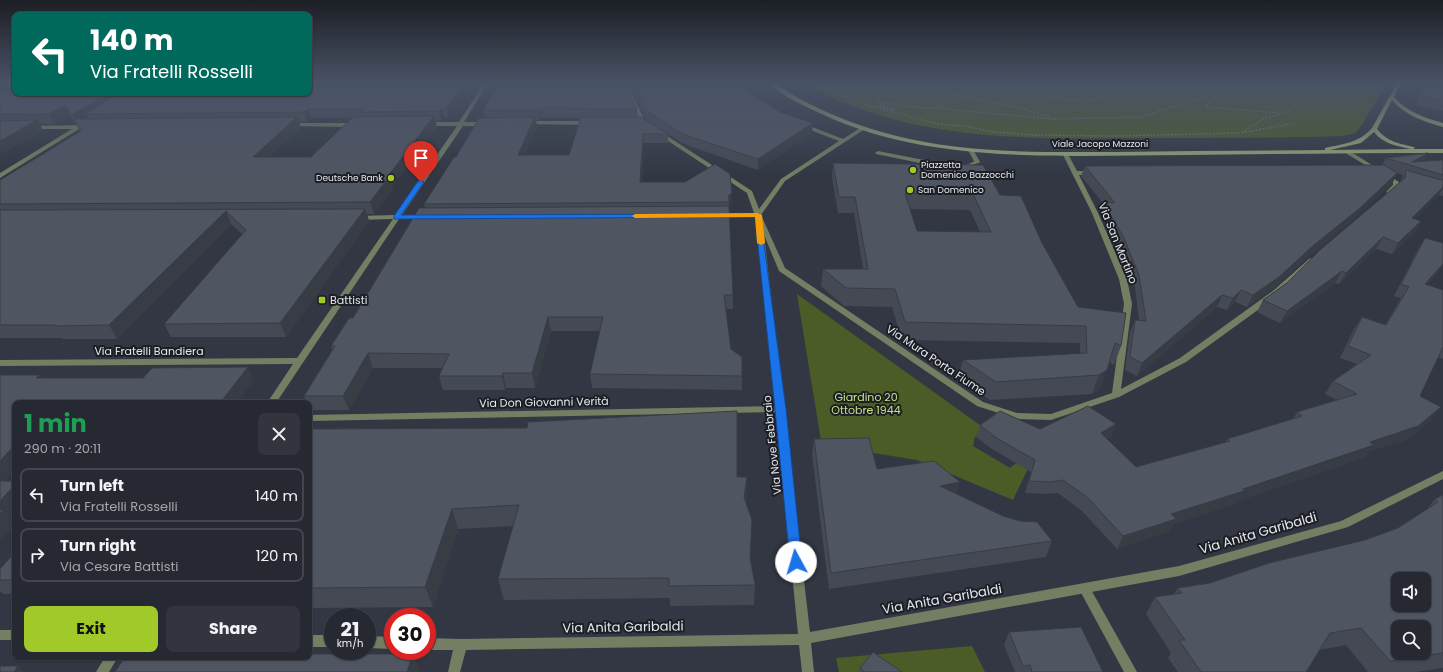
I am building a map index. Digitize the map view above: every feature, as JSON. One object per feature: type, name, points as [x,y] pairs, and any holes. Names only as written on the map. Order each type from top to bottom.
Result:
[{"type":"street","points":[[273,400],[467,114]]},
{"type":"street","points":[[639,114],[643,122],[650,127]]},
{"type":"street","name":"Viale Jacopo Mazzoni","points":[[823,114],[862,129],[912,141],[971,150],[1064,153],[1349,153],[1443,151]]},
{"type":"street","points":[[1303,153],[1354,144],[1369,136],[1382,114]]},
{"type":"street","points":[[1416,114],[1443,125]]},
{"type":"street","points":[[0,176],[90,120]]},
{"type":"street","points":[[794,121],[843,141]]},
{"type":"street","points":[[635,122],[643,122]]},
{"type":"street","points":[[517,123],[596,123]]},
{"type":"street","points":[[421,124],[493,124]]},
{"type":"street","points":[[284,125],[362,125]]},
{"type":"street","points":[[23,127],[94,127]]},
{"type":"street","points":[[711,215],[758,215],[783,180],[862,129]]},
{"type":"street","points":[[1374,129],[1380,137],[1396,145],[1431,151]]},
{"type":"street","name":"Via Mura Porta Fiume","points":[[656,131],[750,192],[758,215],[782,268],[980,404],[1017,416],[1050,416],[1116,395],[1183,360],[1276,292],[1317,255]]},
{"type":"street","points":[[878,153],[961,169],[977,162],[971,150]]},
{"type":"street","name":"Via San Martino","points":[[1064,153],[1098,220],[1123,279],[1128,304],[1116,395]]},
{"type":"street","points":[[1349,153],[1396,182],[1396,186],[1385,196]]},
{"type":"street","points":[[1364,172],[1380,172],[1403,178]]},
{"type":"street","points":[[1074,173],[1101,173]]},
{"type":"street","name":"Via Nove Febbraio","points":[[758,215],[808,672]]},
{"type":"street","points":[[352,218],[428,217]]},
{"type":"street","name":"Via Fratelli Bandiera","points":[[0,363],[299,361]]},
{"type":"street","name":"Via Don Giovanni Verità","points":[[312,418],[780,409]]},
{"type":"street","name":"Via Anita Garibaldi","points":[[436,644],[804,639],[1179,571],[1344,524],[1443,475]]},
{"type":"street","points":[[1085,589],[1130,672]]},
{"type":"street","points":[[0,635],[12,635]]},
{"type":"street","points":[[312,641],[324,641]]},
{"type":"street","points":[[454,672],[461,645]]},
{"type":"street","points":[[102,672],[110,660]]},
{"type":"path","points":[[902,114],[938,124],[965,126],[994,132],[1034,135],[1112,136],[1241,133],[1295,123]]},
{"type":"path","points":[[1002,114],[1055,119],[1141,117],[1150,114]]},
{"type":"path","points":[[1040,114],[1055,119]]},
{"type":"path","points":[[1241,133],[1263,119],[1277,114]]},
{"type":"green space","points":[[878,114],[1368,114],[1355,133],[1342,136],[1241,138],[1031,138],[960,132]]},
{"type":"green space","name":"Giardino 20 Ottobre 1944","points":[[797,294],[984,428],[975,437],[973,446],[1010,468],[1026,455],[1033,458],[1013,500],[917,460],[867,452],[823,453]]},
{"type":"green space","points":[[972,646],[985,672],[839,672],[836,658]]},
{"type":"building","points":[[653,114],[787,114],[813,123],[758,159],[681,133]]},
{"type":"building","points":[[434,116],[370,202],[0,204],[0,180],[81,131],[75,120],[76,119],[297,117],[253,157],[311,157],[353,117]]},
{"type":"building","points":[[535,117],[518,155],[569,155],[581,117],[641,117],[668,134],[643,134],[640,182],[685,182],[715,164],[730,174],[732,193],[729,195],[729,202],[424,204],[454,157],[456,157],[479,118]]},
{"type":"building","points":[[37,120],[0,141],[0,121]]},
{"type":"building","points":[[1428,153],[1412,162],[1443,160],[1443,175],[1386,158]]},
{"type":"building","points":[[833,163],[983,165],[1000,195],[1021,196],[1042,243],[1078,307],[1126,313],[1121,346],[1115,343],[1107,370],[1099,375],[996,382],[963,360],[1087,353],[1086,326],[905,322],[895,289],[846,288],[823,269],[868,269],[855,197],[839,197]],"holes":[[[905,193],[973,194],[991,232],[917,231]]]},
{"type":"building","points":[[1384,165],[1397,173],[1360,208],[1314,245],[1279,277],[1253,295],[1241,290],[1233,298],[1222,295],[1142,363],[1130,357],[1135,320],[1146,321],[1139,275],[1124,238],[1103,202],[1115,203],[1085,166]]},
{"type":"building","points":[[1406,170],[1441,180],[1443,179],[1443,187],[1412,218],[1421,221],[1398,243],[1383,237],[1346,273],[1342,271],[1287,311],[1263,300],[1287,283],[1320,250],[1405,178]]},
{"type":"building","points":[[729,206],[733,295],[724,295],[731,349],[742,357],[742,376],[590,374],[603,317],[548,317],[532,373],[503,373],[502,376],[439,376],[449,354],[368,353],[343,396],[304,396],[335,346],[331,346],[349,318],[353,318],[419,208]]},
{"type":"building","points":[[365,209],[280,323],[164,324],[246,230],[226,211],[109,325],[0,325],[0,210]]},
{"type":"building","points":[[1425,238],[1443,243],[1443,264],[1425,284],[1443,290],[1443,347],[1420,396],[1441,407],[1418,426],[1370,442],[1374,445],[1243,489],[1244,491],[1171,514],[1176,519],[1123,536],[1088,498],[1063,480],[1051,482],[1029,481],[1035,460],[995,437],[980,425],[1000,411],[1040,429],[1088,406],[1116,424],[1101,433],[1136,467],[1230,441],[1227,439],[1302,416],[1297,412],[1357,394],[1333,381],[1371,355],[1348,346],[1362,317],[1386,325],[1409,287],[1401,284]]},
{"type":"building","points":[[248,367],[222,400],[12,400],[12,448],[0,461],[0,375],[40,375],[36,378],[143,378],[152,368]]},
{"type":"building","points":[[737,411],[737,477],[747,477],[744,497],[752,520],[750,557],[755,585],[669,586],[669,578],[498,579],[519,505],[452,509],[425,587],[312,588],[312,429],[527,428],[528,422]]},
{"type":"building","points":[[869,438],[877,469],[934,461],[960,482],[940,486],[1003,516],[1020,521],[1037,522],[1052,541],[831,573],[814,439]]},
{"type":"building","points":[[0,481],[12,481],[12,488],[0,501]]},
{"type":"building","points":[[1443,495],[1443,653],[1431,655],[1431,620],[1391,620],[1391,660],[1397,660],[1390,661],[1361,628],[1330,633],[1306,672],[1201,672],[1179,640],[1185,640],[1155,597],[1182,593],[1178,588],[1210,583],[1269,563],[1365,540],[1398,528],[1438,502],[1435,499]]},
{"type":"building","points":[[12,555],[12,580],[0,580],[0,569]]},
{"type":"building","points":[[1081,627],[1103,672],[1032,672],[1030,665],[1023,666],[1009,632]]},
{"type":"building","points":[[873,652],[902,672],[865,672],[860,668]]},
{"type":"building","points":[[312,654],[324,654],[324,660],[376,660],[376,654],[384,654],[384,660],[411,660],[407,672],[115,672],[123,660],[312,660]]},
{"type":"building","points":[[0,666],[18,666],[14,672],[0,672]]},
{"type":"slow traffic","points":[[635,216],[758,215],[761,243]]},
{"type":"place","name":"Piazzetta Domenico Bazzocchi","points":[[913,170]]},
{"type":"place","name":"Deutsche Bank","points":[[391,178]]},
{"type":"place","name":"San Domenico","points":[[910,190]]},
{"type":"place","name":"Battisti","points":[[322,300]]},
{"type":"route","points":[[421,182],[396,218],[758,215],[796,562]]}]
